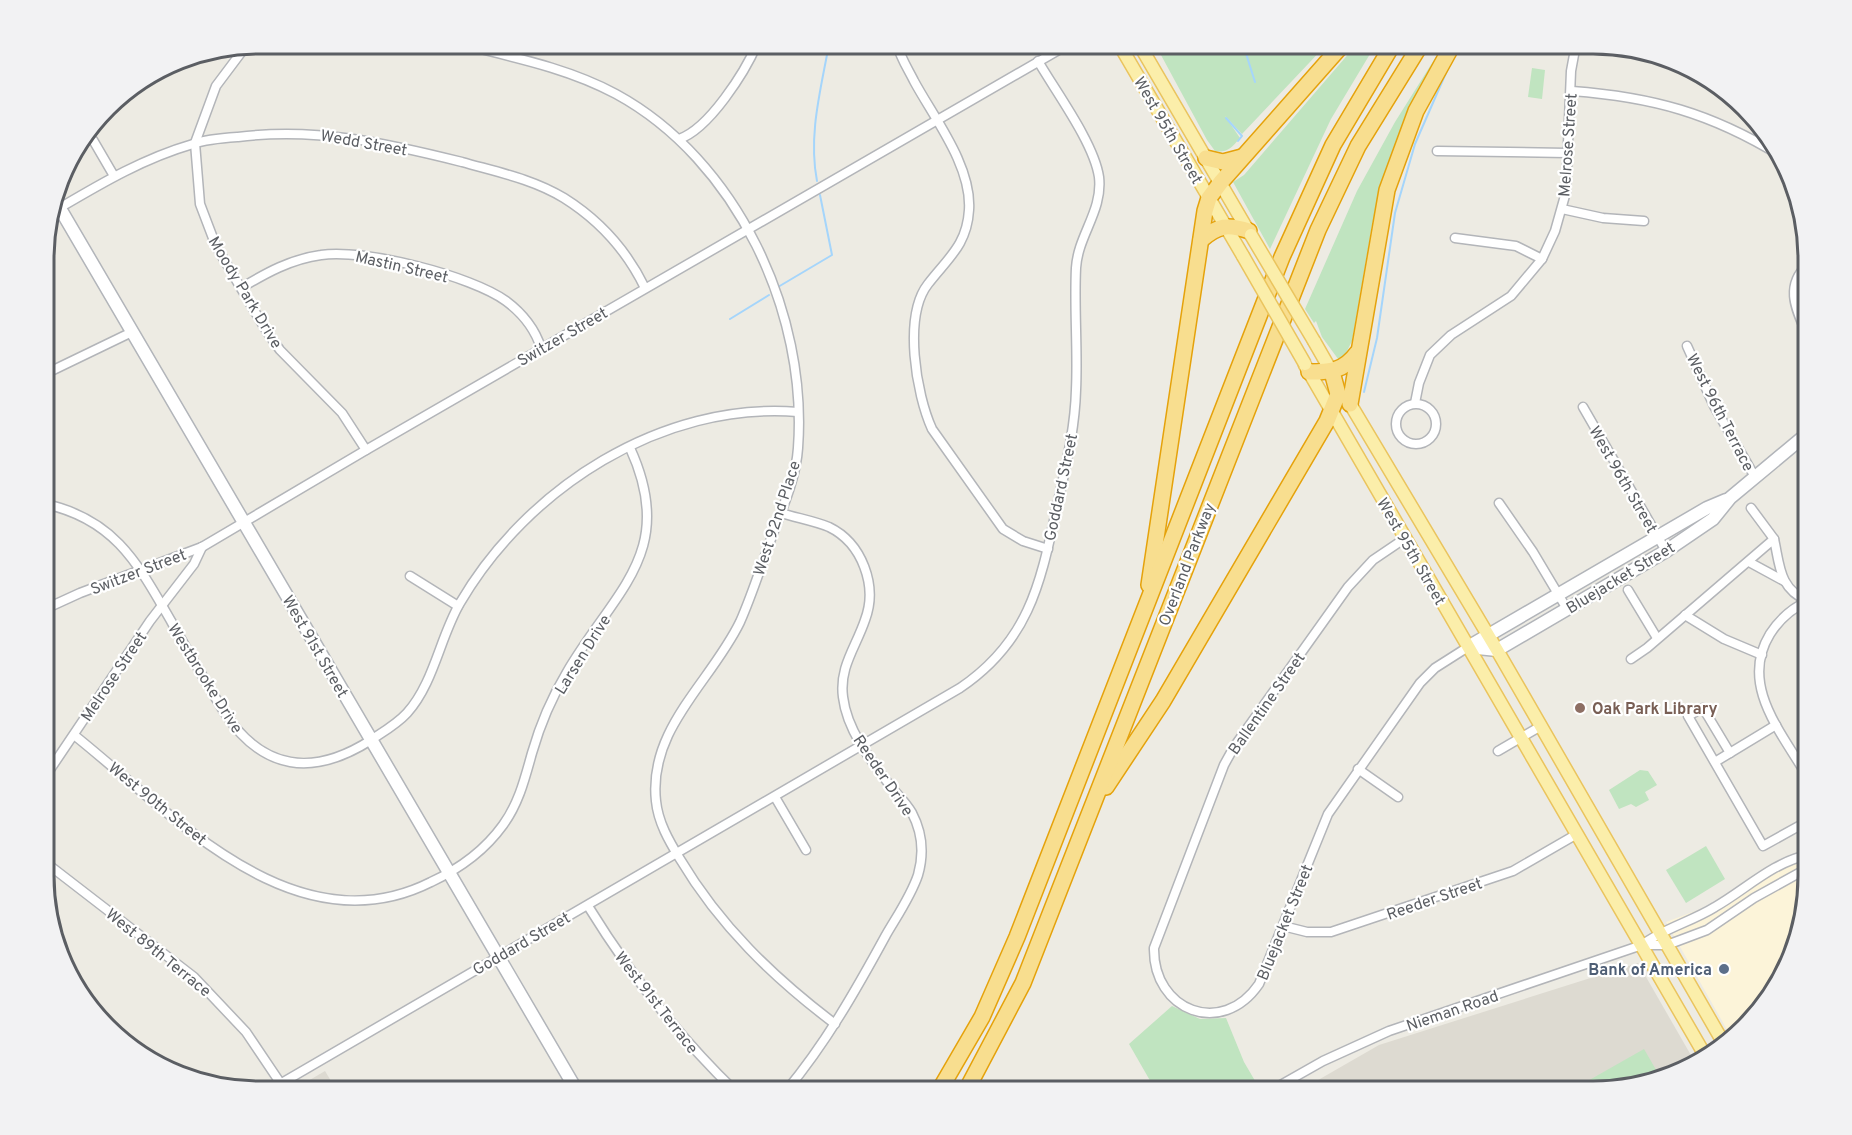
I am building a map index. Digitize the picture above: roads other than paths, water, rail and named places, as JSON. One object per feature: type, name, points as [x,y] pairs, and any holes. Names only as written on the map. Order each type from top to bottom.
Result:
[{"type":"highway","points":[[1146,608],[1156,524],[1209,198],[1334,54]]},
{"type":"highway","name":"Overland Parkway","points":[[945,1081],[982,1017],[998,983],[1297,222],[1333,145],[1387,54]]},
{"type":"highway","name":"Overland Parkway","points":[[971,1081],[1023,983],[1300,272],[1358,146],[1415,54]]},
{"type":"highway","points":[[1350,404],[1387,189],[1416,111],[1447,54]]},
{"type":"highway","points":[[1206,158],[1223,162],[1242,158]]},
{"type":"highway","points":[[1201,240],[1215,228],[1225,225],[1250,233]]},
{"type":"highway","points":[[1307,368],[1332,372],[1341,369],[1357,353]]},
{"type":"highway","points":[[1090,812],[1163,701],[1332,412],[1338,394],[1332,372]]},
{"type":"main road","name":"West 95th Street","points":[[1125,54],[1701,1049]]},
{"type":"main road","name":"West 95th Street","points":[[1145,54],[1497,650],[1720,1037]]},
{"type":"street","name":"West 92nd Place","points":[[499,54],[545,66],[597,84],[643,110],[679,139],[723,190],[746,230],[778,296],[793,359],[798,412],[796,465],[781,513],[735,632],[676,720],[659,752],[655,800],[660,822],[676,853],[715,911],[778,979],[834,1024]]},
{"type":"street","points":[[679,139],[689,135],[729,93],[747,67],[753,54]]},
{"type":"street","points":[[901,54],[964,172],[969,204],[966,228],[958,247],[920,296],[914,316],[914,341],[926,416],[932,429],[1003,530],[1023,541],[1048,549]]},
{"type":"street","name":"Switzer Street","points":[[54,605],[202,547],[541,348],[1051,54]]},
{"type":"street","name":"Melrose Street","points":[[1415,403],[1423,368],[1438,345],[1511,296],[1542,259],[1562,209],[1572,91],[1571,71],[1574,54]]},
{"type":"street","name":"Moody Park Drive","points":[[239,56],[216,86],[195,143],[200,204],[208,228],[241,288],[280,350],[336,405],[366,450]]},
{"type":"street","name":"Goddard Street","points":[[286,1081],[960,688],[995,660],[1010,643],[1030,609],[1048,549],[1075,410],[1077,252],[1097,205],[1100,192],[1096,163],[1091,151],[1038,61]]},
{"type":"street","points":[[1572,91],[1621,95],[1672,105],[1718,121],[1763,144]]},
{"type":"street","name":"Wedd Street","points":[[62,203],[114,176],[195,143],[264,133],[337,135],[403,147],[518,177],[563,197],[600,225],[627,256],[645,288]]},
{"type":"street","points":[[93,140],[114,176]]},
{"type":"street","points":[[1437,151],[1567,153]]},
{"type":"street","points":[[1562,209],[1603,218],[1644,221]]},
{"type":"street","name":"West 91st Street","points":[[59,214],[132,332],[571,1081]]},
{"type":"street","points":[[1455,238],[1516,246],[1542,259]]},
{"type":"street","name":"Mastin Street","points":[[241,288],[265,274],[305,258],[322,254],[360,254],[452,277],[489,290],[519,312],[536,333],[541,348]]},
{"type":"street","points":[[1798,276],[1793,289],[1793,300],[1798,312]]},
{"type":"street","points":[[54,370],[132,332]]},
{"type":"street","name":"West 96th Terrace","points":[[1687,346],[1714,406],[1755,477]]},
{"type":"street","points":[[1415,403],[1427,407],[1436,423],[1433,435],[1417,444],[1403,440],[1396,428],[1396,421],[1402,408],[1415,403]]},
{"type":"street","name":"West 96th Street","points":[[1583,407],[1666,551]]},
{"type":"street","name":"Westbrooke Drive","points":[[54,507],[80,514],[97,524],[126,549],[141,570],[237,732],[258,750],[285,761],[315,764],[344,756],[395,724],[417,697],[458,606],[486,564],[510,534],[538,507],[591,467],[656,436],[705,421],[749,414],[798,412]]},
{"type":"street","name":"Bluejacket Street","points":[[1497,650],[1666,551],[1713,519],[1730,498],[1798,441]]},
{"type":"street","name":"Larsen Drive","points":[[449,873],[491,839],[510,813],[519,797],[545,717],[562,679],[637,567],[645,540],[648,515],[644,482],[630,447]]},
{"type":"street","name":"Bluejacket Street","points":[[1171,998],[1202,1013],[1228,1011],[1243,1003],[1260,984],[1328,814],[1420,683],[1450,657],[1487,634],[1658,536],[1730,498]]},
{"type":"street","points":[[1499,503],[1567,609]]},
{"type":"street","points":[[1751,508],[1774,539],[1784,581],[1794,596],[1798,597]]},
{"type":"street","name":"Reeder Drive","points":[[781,513],[838,533],[853,546],[864,565],[870,589],[868,609],[847,659],[842,688],[849,721],[863,745],[911,812],[921,837],[921,860],[918,875],[904,902],[834,1024],[793,1081]]},
{"type":"street","name":"Ballentine Street","points":[[1171,998],[1157,976],[1154,948],[1224,765],[1234,747],[1348,587],[1373,560],[1404,539]]},
{"type":"street","points":[[1630,659],[1642,653],[1774,539]]},
{"type":"street","name":"Melrose Street","points":[[54,764],[162,605],[194,564],[202,547]]},
{"type":"street","points":[[1749,562],[1784,581]]},
{"type":"street","points":[[410,576],[458,606]]},
{"type":"street","points":[[1628,590],[1657,638]]},
{"type":"street","points":[[1798,606],[1774,628],[1762,655],[1758,674],[1761,692],[1776,725],[1798,761]]},
{"type":"street","points":[[1685,615],[1724,639],[1762,655]]},
{"type":"street","points":[[1468,647],[1497,650]]},
{"type":"street","points":[[1730,753],[1703,708],[1688,716],[1763,846],[1798,827]]},
{"type":"street","points":[[1715,762],[1776,725]]},
{"type":"street","points":[[1498,751],[1541,726]]},
{"type":"street","name":"West 90th Street","points":[[74,735],[180,825],[245,867],[297,890],[338,900],[373,900],[418,889],[449,873]]},
{"type":"street","points":[[1358,769],[1398,797]]},
{"type":"street","points":[[775,797],[806,850]]},
{"type":"street","name":"Reeder Street","points":[[1283,926],[1307,933],[1331,932],[1504,874],[1578,834]]},
{"type":"street","name":"Nieman Road","points":[[1288,1081],[1323,1061],[1380,1035],[1642,945],[1659,932],[1701,915],[1774,869],[1798,859]]},
{"type":"street","name":"West 89th Terrace","points":[[54,869],[194,977],[246,1032],[279,1081]]},
{"type":"street","name":"Nieman Road","points":[[1642,945],[1667,945],[1707,930],[1754,898],[1798,874]]},
{"type":"street","name":"West 91st Terrace","points":[[588,906],[651,1001],[677,1032],[725,1081]]},
{"type":"waterway","points":[[817,181],[815,129],[827,54]]},
{"type":"waterway","points":[[1246,54],[1255,82]]},
{"type":"waterway","points":[[1364,392],[1377,338],[1395,213],[1415,144],[1449,66]]},
{"type":"waterway","points":[[1226,118],[1242,136],[1238,141]]},
{"type":"waterway","points":[[778,287],[832,255],[820,195]]},
{"type":"waterway","points":[[730,319],[769,295]]},
{"type":"place","name":"Oak Park Library","points":[[1580,708]]},
{"type":"place","name":"Bank of America","points":[[1724,969]]}]
